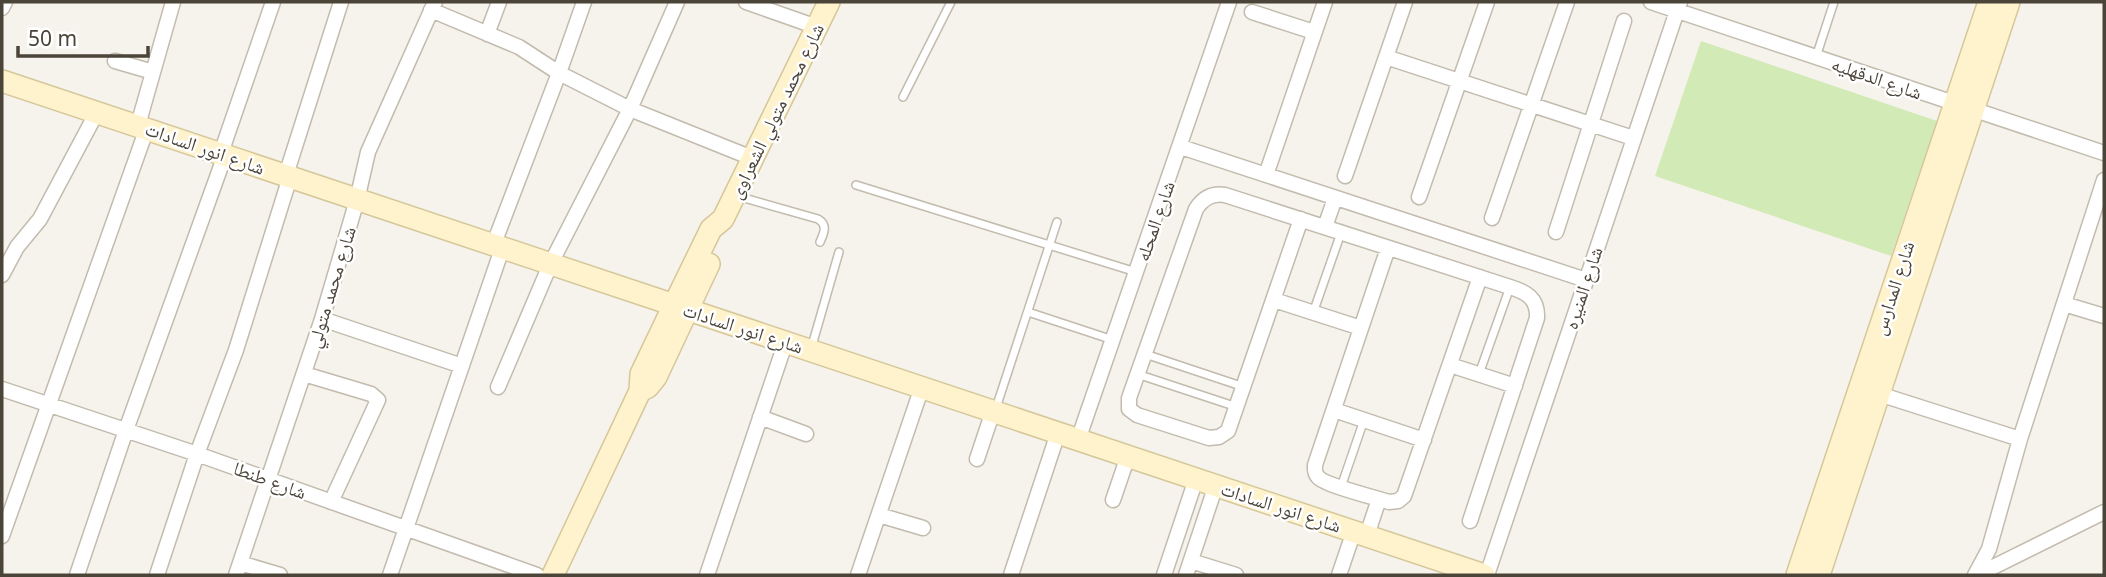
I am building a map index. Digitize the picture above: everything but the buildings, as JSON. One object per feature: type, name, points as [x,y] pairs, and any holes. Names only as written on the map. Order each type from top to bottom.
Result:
[{"type":"street","points":[[2,8],[5,2]]},
{"type":"street","points":[[2,536],[142,126],[153,72],[173,2]]},
{"type":"street","points":[[77,575],[273,2]]},
{"type":"street","points":[[157,575],[197,454],[236,350],[341,2]]},
{"type":"street","points":[[487,34],[499,2]]},
{"type":"street","points":[[390,575],[462,366],[497,247],[584,2]]},
{"type":"street","points":[[498,387],[550,265],[630,109],[677,2]]},
{"type":"street","points":[[746,2],[817,27]]},
{"type":"street","name":"شارع محمد متولي الشعراوى","points":[[553,575],[640,391],[641,374],[681,307],[711,229],[723,219],[829,2]]},
{"type":"street","name":"شارع المحله","points":[[1011,575],[1068,436],[1113,340],[1229,2]]},
{"type":"street","points":[[1266,175],[1325,2]]},
{"type":"street","points":[[1345,176],[1405,2]]},
{"type":"street","points":[[1419,197],[1486,2]]},
{"type":"street","points":[[1492,218],[1567,2]]},
{"type":"street","name":"شارع الدقهليه","points":[[1651,2],[1678,6],[1815,57],[2104,153]]},
{"type":"street","name":"شارع المدارس","points":[[1819,575],[1879,394],[1964,107],[1989,2]]},
{"type":"street","name":"شارع المدارس","points":[[1797,575],[1964,107],[2008,2]]},
{"type":"street","points":[[433,6],[519,47],[559,73],[630,109],[752,158]]},
{"type":"street","name":"شارع محمد متولي","points":[[238,569],[322,319],[357,200],[368,152],[433,6]]},
{"type":"street","name":"شارع المنيره","points":[[1486,575],[1678,6]]},
{"type":"street","points":[[1252,12],[1314,32]]},
{"type":"street","points":[[1556,232],[1624,21]]},
{"type":"street","points":[[1386,57],[1633,138]]},
{"type":"street","points":[[115,61],[153,72]]},
{"type":"street","name":"شارع انور السادات","points":[[2,81],[1486,575]]},
{"type":"street","points":[[2,275],[17,247],[40,219],[97,112]]},
{"type":"street","points":[[1181,147],[1586,280]]},
{"type":"street","points":[[1976,575],[1989,549],[2020,439],[2104,180]]},
{"type":"street","points":[[1301,219],[1228,431],[1214,439],[1138,415],[1129,409],[1128,402],[1196,209],[1203,200],[1214,195],[1225,195],[1301,219],[1341,232],[1388,248],[1480,277],[1528,294],[1538,311],[1470,521]]},
{"type":"street","points":[[1325,227],[1335,198]]},
{"type":"street","points":[[1388,248],[1315,470],[1320,479],[1340,487],[1394,502],[1404,496],[1480,277]]},
{"type":"street","points":[[1274,300],[1361,328]]},
{"type":"street","points":[[2064,304],[2104,316]]},
{"type":"street","points":[[322,319],[462,366]]},
{"type":"street","points":[[707,575],[786,341]]},
{"type":"street","points":[[1450,365],[1514,386]]},
{"type":"street","points":[[304,374],[371,394],[377,400],[331,502]]},
{"type":"street","points":[[858,575],[922,387]]},
{"type":"street","name":"شارع طنطا","points":[[2,389],[197,454],[537,575]]},
{"type":"street","points":[[1879,394],[2020,439]]},
{"type":"street","points":[[1334,410],[1424,440]]},
{"type":"street","points":[[976,459],[994,412]]},
{"type":"street","points":[[760,418],[806,434]]},
{"type":"street","points":[[1113,500],[1128,456]]},
{"type":"street","points":[[1186,575],[1206,482]]},
{"type":"street","points":[[1164,575],[1206,482]]},
{"type":"street","points":[[1339,575],[1379,499]]},
{"type":"street","points":[[1976,575],[2104,512]]},
{"type":"street","points":[[879,515],[923,528]]},
{"type":"street","points":[[1191,561],[1236,575]]},
{"type":"street","points":[[238,569],[279,575]]},
{"type":"lane","points":[[903,97],[951,2]]},
{"type":"lane","points":[[1815,57],[1834,2]]},
{"type":"lane","points":[[856,185],[1137,272]]},
{"type":"lane","points":[[735,195],[817,219],[824,225],[820,242]]},
{"type":"lane","points":[[994,412],[1058,222]]},
{"type":"lane","points":[[1313,313],[1341,232]]},
{"type":"lane","points":[[810,350],[839,252]]},
{"type":"lane","points":[[1479,374],[1510,287]]},
{"type":"lane","points":[[1028,312],[1113,340]]},
{"type":"lane","points":[[1145,354],[1244,387]]},
{"type":"lane","points":[[1138,374],[1237,408]]},
{"type":"lane","points":[[1340,487],[1364,420]]},
{"type":"green space","points":[[1701,41],[1937,121],[1891,256],[1655,176]]}]
